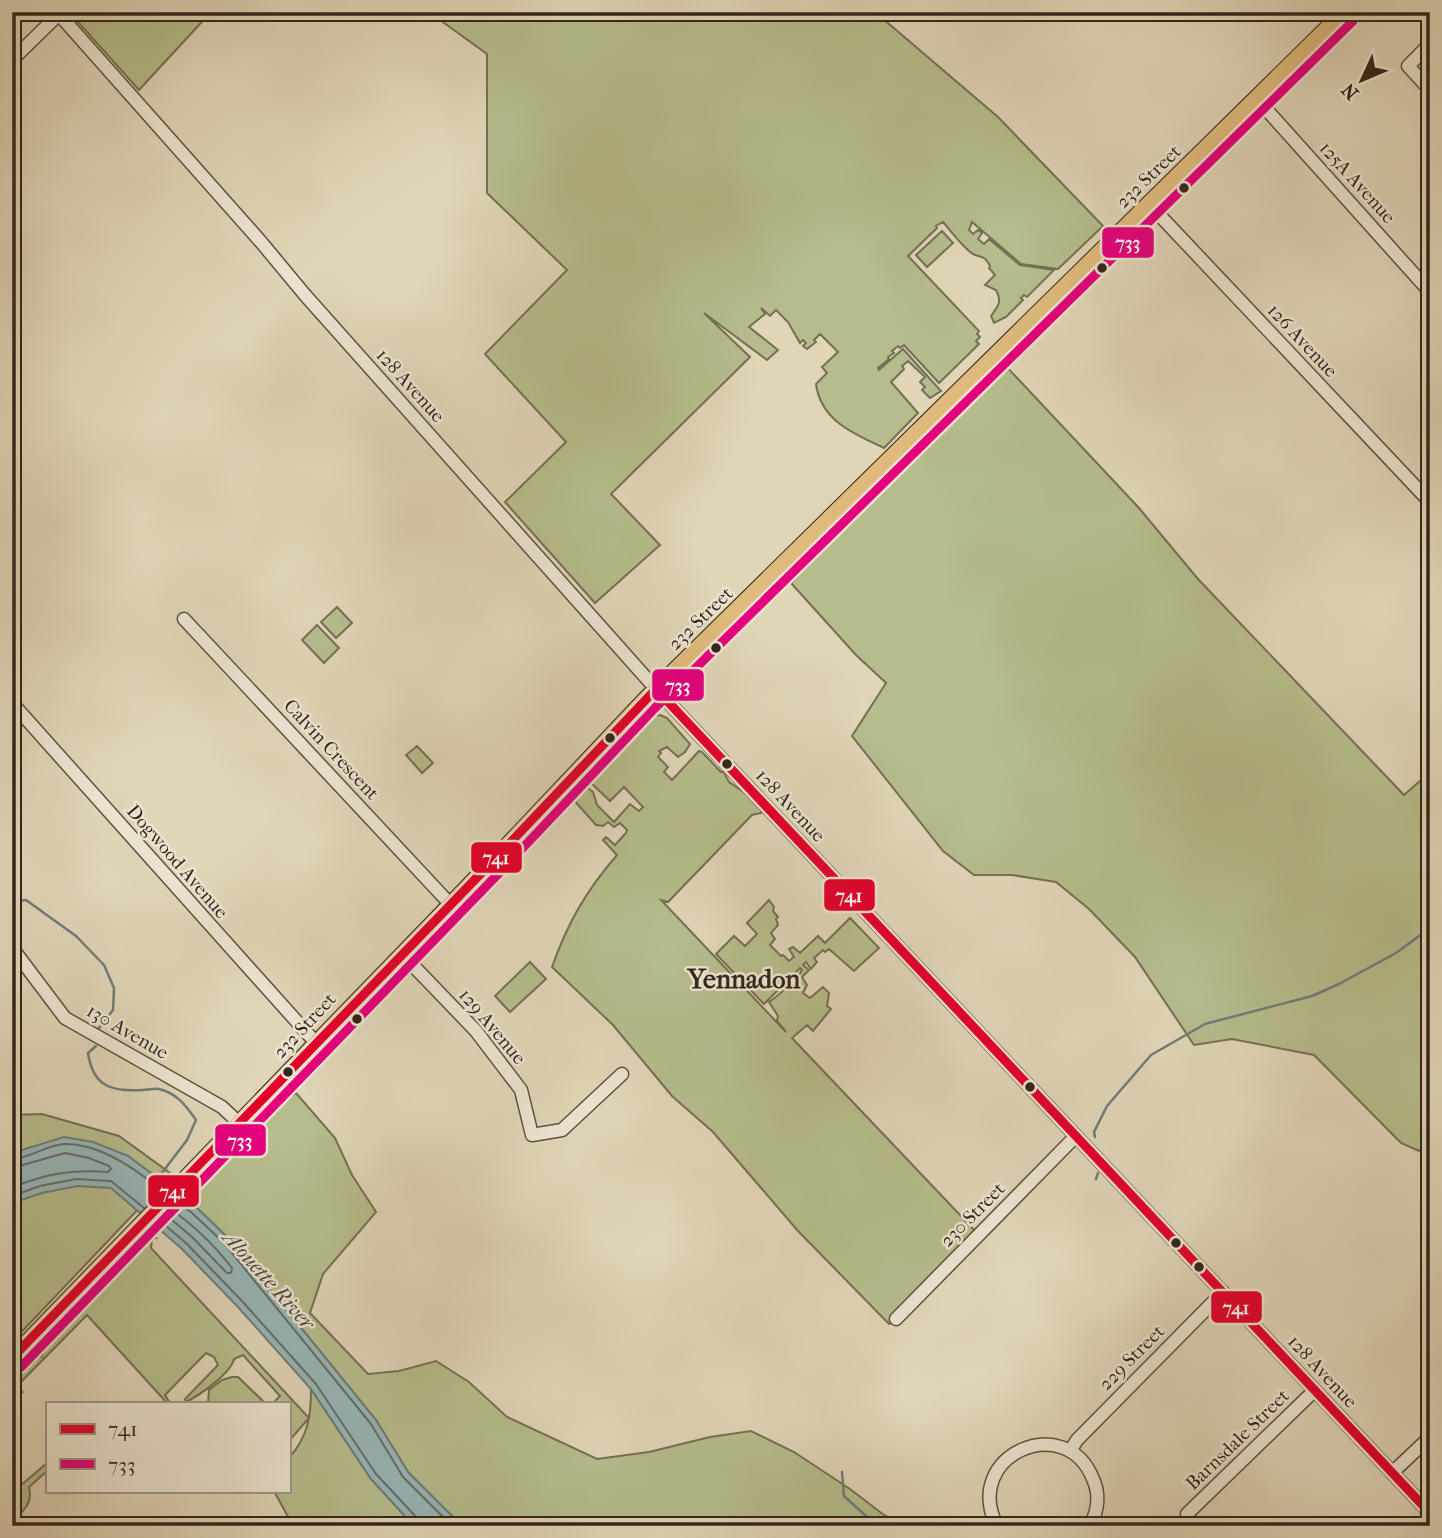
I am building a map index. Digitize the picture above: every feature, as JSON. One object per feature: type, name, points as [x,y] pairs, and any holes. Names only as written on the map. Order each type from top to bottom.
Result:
[{"type":"main road","name":"232 Street","points":[[12,1358],[451,905],[656,689],[1343,12]]},
{"type":"street","points":[[12,60],[58,13]]},
{"type":"street","name":"128 Avenue","points":[[58,13],[656,689],[1430,1513]]},
{"type":"street","points":[[1426,48],[1408,66],[1430,90]]},
{"type":"street","name":"125A Avenue","points":[[1257,99],[1430,292]]},
{"type":"street","name":"126 Avenue","points":[[1149,204],[1430,502]]},
{"type":"street","name":"Calvin Crescent","points":[[184,620],[451,905]]},
{"type":"street","name":"Dogwood Avenue","points":[[12,703],[316,1043]]},
{"type":"street","name":"130 Avenue","points":[[16,953],[65,1018],[222,1107],[239,1123]]},
{"type":"street","name":"129 Avenue","points":[[402,954],[476,1031],[520,1090],[532,1135],[562,1130],[622,1074]]},
{"type":"street","name":"230 Street","points":[[896,1319],[1075,1137]]},
{"type":"street","name":"229 Street","points":[[1070,1451],[1077,1440],[1223,1293]]},
{"type":"street","name":"Barnsdale Street","points":[[1187,1514],[1314,1391]]},
{"type":"street","points":[[1392,1473],[1430,1437]]},
{"type":"street","points":[[997,1526],[990,1510],[989,1493],[994,1475],[1004,1461],[1018,1450],[1035,1445],[1053,1445],[1070,1451],[1084,1463],[1096,1486],[1097,1504],[1090,1526]]},
{"type":"green space","points":[[69,12],[211,12],[139,90]]},
{"type":"green space","points":[[429,12],[875,12],[998,117],[1103,226],[1058,269],[1021,264],[972,222],[969,230],[973,234],[978,230],[982,233],[978,239],[984,244],[989,239],[1020,265],[1054,270],[1027,297],[1024,295],[1021,298],[1023,300],[1006,317],[994,323],[991,316],[998,306],[999,298],[996,290],[985,285],[995,275],[988,262],[969,251],[943,222],[936,226],[908,256],[979,331],[977,334],[980,337],[976,341],[979,344],[939,383],[904,345],[892,351],[894,353],[879,370],[903,349],[941,391],[930,398],[922,390],[925,387],[920,382],[925,377],[908,361],[902,366],[904,369],[891,382],[918,413],[884,448],[841,425],[825,408],[816,384],[827,373],[822,367],[838,352],[820,334],[814,340],[816,342],[807,349],[803,346],[806,343],[803,340],[800,343],[788,322],[776,310],[770,316],[761,308],[765,314],[749,327],[778,350],[767,360],[704,313],[750,357],[611,494],[660,545],[595,603],[505,502],[566,442],[485,354],[567,270],[487,193],[487,54]]},
{"type":"green space","points":[[942,231],[953,243],[927,267],[916,255]]},
{"type":"green space","points":[[1005,365],[1139,508],[1198,579],[1404,795],[1430,772],[1430,1137],[1419,1151],[1401,1143],[1314,1055],[1232,1039],[1194,1045],[1135,957],[1089,909],[1056,882],[1012,875],[974,875],[943,851],[852,736],[886,683],[856,655],[791,583]]},
{"type":"green space","points":[[337,607],[352,623],[336,638],[321,622]]},
{"type":"green space","points":[[317,625],[339,648],[324,663],[302,640]]},
{"type":"green space","points":[[660,715],[667,718],[690,744],[678,757],[667,747],[659,751],[661,753],[658,757],[668,767],[664,772],[672,780],[699,751],[702,752],[723,771],[729,782],[748,795],[761,810],[761,813],[752,815],[668,902],[661,900],[786,1032],[777,1021],[778,1016],[769,1002],[802,970],[800,968],[764,1004],[716,954],[734,936],[745,946],[757,934],[747,923],[769,900],[778,917],[778,925],[771,933],[775,939],[770,945],[789,961],[794,957],[789,949],[793,947],[800,953],[818,936],[825,943],[850,918],[879,948],[854,971],[829,949],[825,952],[823,950],[814,958],[817,962],[811,969],[806,962],[803,965],[809,970],[802,977],[807,985],[803,993],[810,998],[823,987],[829,993],[827,1006],[831,1009],[813,1031],[807,1025],[792,1038],[979,1235],[889,1324],[798,1231],[713,1132],[672,1096],[613,1025],[552,967],[579,908],[617,855],[603,840],[606,837],[615,845],[627,830],[620,823],[614,827],[608,822],[603,826],[596,825],[572,798],[585,786],[593,792],[597,805],[614,822],[630,804],[639,811],[643,807],[624,787],[610,801],[588,780],[643,722],[650,716]]},
{"type":"green space","points":[[417,746],[433,763],[422,773],[406,755]]},
{"type":"green space","points":[[530,962],[546,979],[510,1012],[495,996]]},
{"type":"green space","points":[[296,1093],[335,1138],[352,1175],[376,1212],[323,1274],[310,1313],[368,1374],[399,1371],[436,1361],[469,1382],[507,1417],[597,1459],[649,1452],[710,1437],[751,1431],[794,1452],[884,1515],[905,1526],[462,1526],[408,1472],[376,1420],[228,1238],[195,1206],[192,1191],[245,1143],[268,1111]]},
{"type":"green space","points":[[42,1114],[119,1136],[181,1181],[172,1191],[163,1183],[12,1342],[12,1115]]},
{"type":"green space","points":[[149,1234],[156,1238],[152,1239],[151,1248],[309,1418],[290,1440],[290,1402],[274,1402],[280,1396],[243,1355],[234,1359],[227,1371],[214,1383],[186,1402],[185,1399],[218,1365],[214,1357],[206,1353],[165,1395],[169,1402],[166,1402],[87,1315],[18,1385],[23,1393],[18,1388],[15,1377],[33,1358],[41,1357],[56,1332]]},
{"type":"green space","points":[[238,1377],[264,1402],[208,1402],[209,1390],[222,1380]]},
{"type":"green space","points":[[311,1389],[371,1479],[414,1526],[293,1526],[275,1492],[290,1492],[290,1457],[307,1426]]},
{"type":"green space","points":[[46,1464],[46,1472],[29,1487],[30,1498],[26,1506],[12,1521],[12,1493]]},
{"type":"water","points":[[64,1137],[93,1142],[128,1156],[195,1206],[228,1238],[376,1420],[408,1472],[462,1526],[413,1525],[371,1479],[311,1389],[237,1306],[181,1248],[111,1188],[77,1186],[12,1203],[12,1153]]},
{"type":"waterway","points":[[12,902],[26,900],[76,936],[104,965],[114,988],[113,1010],[99,1028]]},
{"type":"waterway","points":[[1095,1137],[1094,1132],[1107,1106],[1151,1055],[1205,1024],[1312,996],[1339,984],[1396,953],[1430,928]]},
{"type":"waterway","points":[[96,1046],[88,1053],[99,1080],[122,1090],[165,1091],[181,1101],[196,1120],[187,1140],[158,1178]]},
{"type":"waterway","points":[[1096,1179],[1098,1173]]},
{"type":"waterway","points":[[842,1472],[844,1496],[877,1526]]},
{"type":"transit line","name":"733","points":[[21,1367],[655,708],[1353,21]]},
{"type":"transit line","name":"741","points":[[656,689],[1430,1513]]},
{"type":"transit line","name":"741","points":[[12,1358],[656,689]]},
{"type":"district","name":"Yennadon","points":[[744,979]]},
{"type":"water label","name":"Alouette River","points":[[269,1280]]}]
